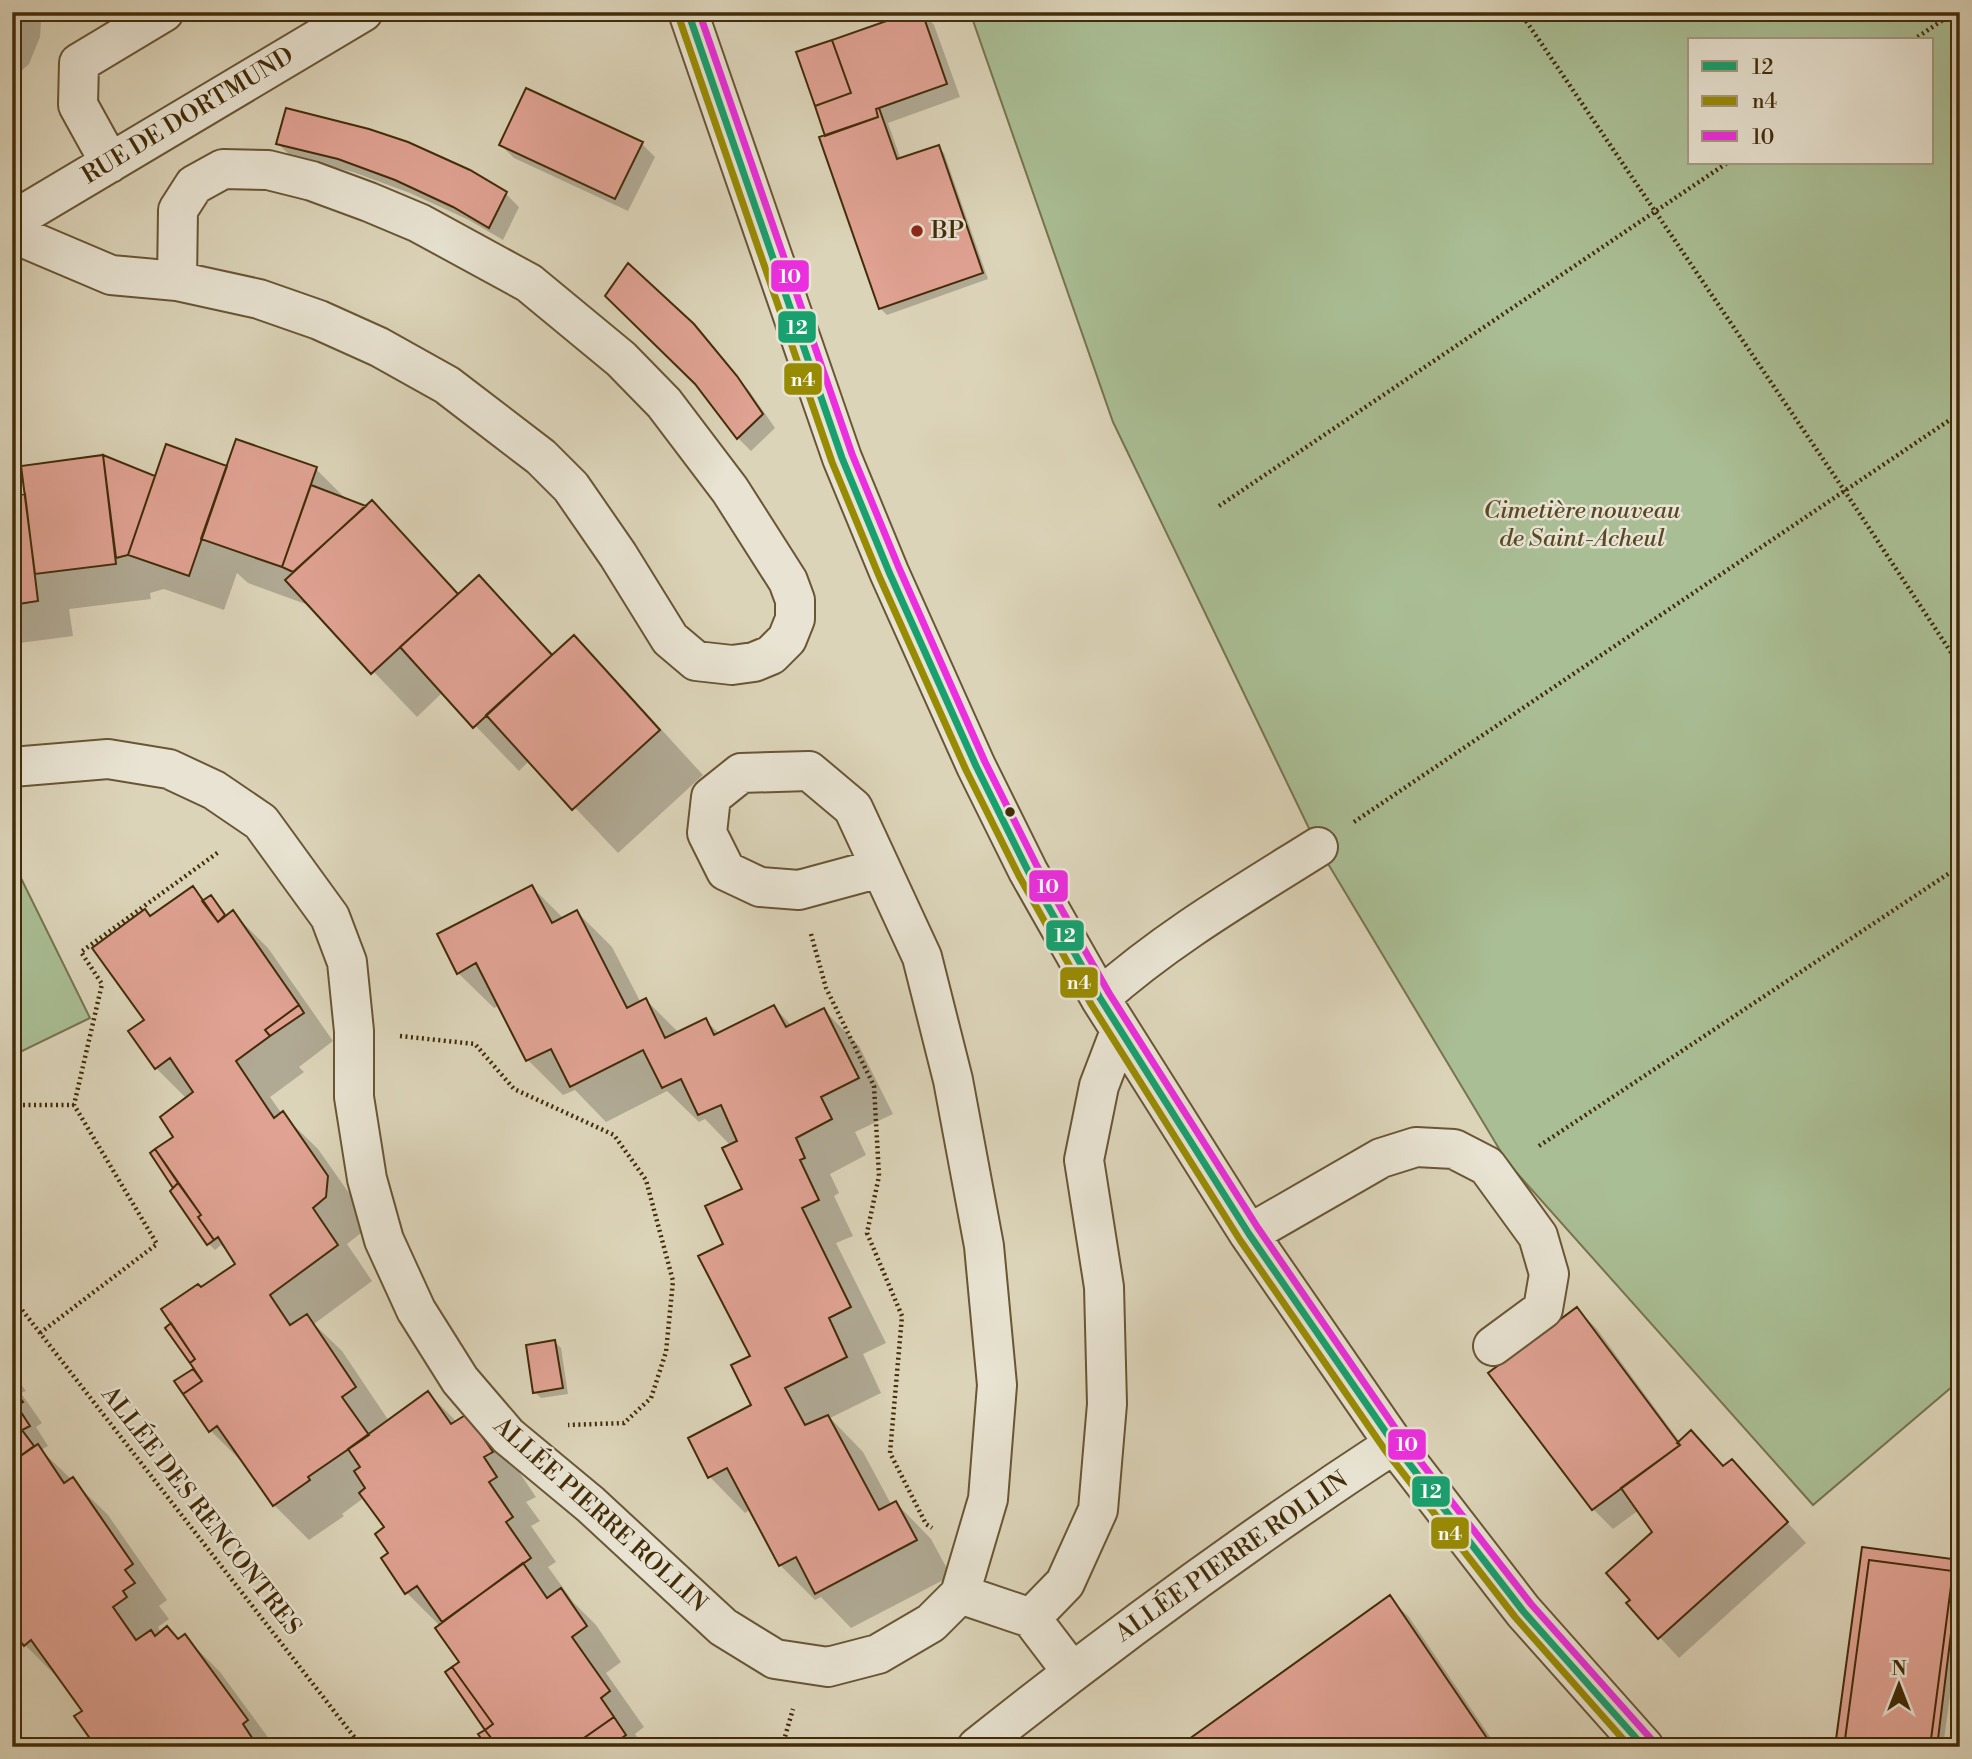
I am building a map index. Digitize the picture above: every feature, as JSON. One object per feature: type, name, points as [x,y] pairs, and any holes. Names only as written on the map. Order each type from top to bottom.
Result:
[{"type":"street","points":[[110,163],[78,105],[79,63],[164,12]]},
{"type":"street","name":"RUE DE DORTMUND","points":[[12,221],[363,12]]},
{"type":"street","points":[[688,12],[823,406],[889,572],[976,766],[1028,871],[1120,1031],[1249,1234],[1394,1444],[1523,1611],[1644,1747]]},
{"type":"street","points":[[12,233],[111,275],[177,281],[259,299],[319,320],[379,347],[447,385],[541,457],[571,487],[618,555],[670,639],[696,661],[733,665],[754,662],[771,655],[787,639],[795,619],[796,600],[788,581],[730,490],[664,403],[621,359],[529,283],[419,223],[357,197],[312,181],[268,170],[223,169],[194,185],[178,210],[177,281]]},
{"type":"street","name":"ALLÉE PIERRE ROLLIN","points":[[12,766],[108,759],[169,769],[215,789],[261,822],[330,917],[346,962],[354,1031],[354,1097],[367,1179],[384,1240],[416,1310],[460,1380],[508,1436],[590,1504],[723,1627],[775,1659],[828,1667],[878,1654],[931,1623],[960,1594],[988,1499],[997,1385],[984,1246],[953,1080],[922,957],[852,808],[809,771],[741,773],[711,797],[707,833],[726,871],[760,887],[799,890],[880,868]]},
{"type":"street","points":[[1100,998],[1134,968],[1166,945],[1318,847]]},
{"type":"street","points":[[1031,1618],[1065,1583],[1098,1510],[1107,1404],[1104,1287],[1084,1160],[1099,1086],[1120,1031]]},
{"type":"street","points":[[1249,1234],[1381,1158],[1416,1147],[1454,1149],[1487,1166],[1538,1237],[1549,1274],[1543,1309],[1493,1346]]},
{"type":"street","name":"ALLÉE PIERRE ROLLIN","points":[[977,1747],[1072,1672],[1271,1525],[1394,1444]]},
{"type":"street","points":[[960,1594],[1031,1618],[1072,1672]]},
{"type":"path","points":[[1520,12],[1960,666]]},
{"type":"path","points":[[1916,38],[1955,12]]},
{"type":"path","points":[[1219,506],[1725,164]]},
{"type":"path","points":[[1318,847],[1960,413]]},
{"type":"path","points":[[40,1333],[157,1244],[74,1105],[102,984],[81,951],[261,822]]},
{"type":"path","points":[[1539,1146],[1960,866]]},
{"type":"path","points":[[799,890],[826,988],[874,1086],[879,1176],[867,1233],[902,1316],[890,1453],[926,1524],[973,1555]]},
{"type":"path","points":[[354,1031],[475,1044],[514,1089],[614,1135],[646,1180],[673,1282],[666,1352],[651,1398],[624,1423],[561,1426],[532,1455]]},
{"type":"path","points":[[12,1105],[74,1105]]},
{"type":"path","name":"ALLÉE DES RENCONTRES","points":[[12,1297],[362,1747]]},
{"type":"green space","name":"Cimetière nouveau de Saint-Acheul","points":[[970,12],[1960,12],[1960,1380],[1813,1505],[1507,1162],[1318,847],[1113,422]]},
{"type":"green space","points":[[12,860],[90,1018],[12,1056]]},
{"type":"building","points":[[12,12],[21,12],[12,38]]},
{"type":"building","points":[[912,12],[922,12],[947,84],[876,109],[878,117],[825,136],[815,106],[851,93],[832,40]]},
{"type":"building","points":[[832,40],[851,93],[815,106],[796,52]]},
{"type":"building","points":[[526,88],[643,142],[615,199],[499,145]]},
{"type":"building","points":[[286,108],[408,142],[470,170],[507,192],[489,228],[453,207],[395,180],[338,159],[276,144]]},
{"type":"building","points":[[879,108],[897,159],[939,145],[983,273],[879,309],[819,137],[878,117],[876,109]]},
{"type":"building","points":[[628,263],[694,324],[737,376],[763,414],[737,439],[695,384],[605,296]]},
{"type":"building","points":[[236,439],[317,467],[282,567],[201,539]]},
{"type":"building","points":[[166,444],[227,466],[189,576],[128,555]]},
{"type":"building","points":[[103,455],[155,476],[128,555],[116,558]]},
{"type":"building","points":[[103,455],[116,564],[35,574],[21,466]]},
{"type":"building","points":[[311,485],[366,506],[293,572],[282,567]]},
{"type":"building","points":[[25,494],[38,601],[12,605],[12,496]]},
{"type":"building","points":[[372,500],[458,594],[371,674],[285,580]]},
{"type":"building","points":[[479,575],[552,655],[473,728],[400,647]]},
{"type":"building","points":[[574,635],[660,730],[572,810],[486,715]]},
{"type":"building","points":[[532,885],[552,923],[577,910],[627,1008],[646,998],[665,1038],[706,1018],[714,1035],[774,1005],[786,1027],[824,1008],[859,1078],[821,1097],[832,1119],[796,1138],[805,1158],[800,1160],[819,1200],[802,1208],[851,1307],[829,1318],[847,1357],[785,1388],[805,1425],[828,1415],[879,1510],[896,1501],[917,1540],[815,1594],[796,1557],[779,1566],[727,1468],[708,1478],[688,1438],[751,1405],[731,1365],[750,1356],[698,1256],[723,1244],[705,1206],[742,1189],[722,1148],[737,1141],[721,1105],[698,1115],[681,1079],[662,1088],[643,1050],[570,1087],[551,1049],[526,1061],[476,963],[457,974],[437,934]]},
{"type":"building","points":[[193,886],[218,922],[233,910],[299,1005],[265,1030],[270,1036],[236,1061],[274,1118],[283,1111],[328,1176],[326,1197],[313,1208],[338,1245],[270,1295],[290,1325],[307,1314],[356,1387],[342,1397],[369,1435],[308,1477],[310,1480],[273,1506],[217,1426],[209,1432],[183,1394],[202,1381],[190,1363],[195,1359],[161,1309],[198,1284],[201,1287],[235,1264],[218,1237],[214,1240],[198,1217],[201,1215],[155,1149],[173,1137],[160,1117],[193,1092],[170,1058],[155,1069],[128,1031],[144,1020],[92,948],[145,909],[150,916]]},
{"type":"building","points":[[211,895],[225,915],[218,922],[202,901]]},
{"type":"building","points":[[299,1005],[304,1013],[270,1036],[265,1030]]},
{"type":"building","points":[[155,1149],[178,1183],[173,1188],[150,1153]]},
{"type":"building","points":[[178,1183],[201,1215],[198,1217],[214,1240],[207,1245],[170,1191]]},
{"type":"building","points":[[1577,1307],[1680,1445],[1592,1510],[1488,1373]]},
{"type":"building","points":[[171,1323],[195,1359],[190,1363],[165,1328]]},
{"type":"building","points":[[555,1340],[563,1388],[533,1393],[526,1345]]},
{"type":"building","points":[[193,1369],[202,1381],[183,1394],[174,1381]]},
{"type":"building","points":[[12,1387],[23,1402],[17,1406],[30,1426],[22,1430],[34,1446],[12,1462]]},
{"type":"building","points":[[428,1391],[451,1424],[467,1414],[493,1452],[484,1457],[497,1477],[489,1482],[513,1517],[506,1522],[531,1558],[442,1622],[417,1586],[405,1594],[381,1558],[388,1553],[375,1534],[384,1527],[359,1493],[365,1488],[354,1471],[360,1467],[348,1449]]},
{"type":"building","points":[[1691,1430],[1723,1466],[1732,1459],[1788,1522],[1658,1639],[1626,1603],[1630,1600],[1606,1573],[1652,1532],[1621,1488],[1680,1445],[1677,1443]]},
{"type":"building","points":[[38,1444],[64,1483],[73,1477],[133,1564],[125,1570],[135,1583],[123,1591],[127,1597],[113,1607],[136,1640],[151,1630],[155,1636],[167,1626],[178,1639],[185,1634],[248,1720],[243,1724],[258,1747],[96,1747],[74,1716],[82,1711],[31,1640],[24,1646],[12,1630],[12,1462]]},
{"type":"building","points":[[1862,1547],[1960,1560],[1937,1747],[1930,1747],[1953,1571],[1869,1560],[1844,1747],[1835,1747]]},
{"type":"building","points":[[1869,1560],[1953,1571],[1930,1747],[1844,1747]]},
{"type":"building","points":[[523,1563],[547,1598],[561,1588],[587,1626],[572,1637],[610,1691],[601,1698],[614,1717],[571,1747],[498,1747],[485,1730],[493,1724],[452,1667],[459,1662],[435,1628]]},
{"type":"building","points":[[1390,1595],[1493,1747],[1178,1747]]},
{"type":"building","points":[[452,1667],[493,1724],[485,1730],[445,1672]]},
{"type":"building","points":[[614,1717],[626,1735],[609,1747],[571,1747]]},
{"type":"building","points":[[485,1730],[498,1747],[487,1747],[478,1734]]},
{"type":"transit line","name":"12","points":[[688,12],[842,458],[889,572],[976,766],[1028,871],[1100,998],[1249,1234],[1394,1444],[1523,1611],[1644,1747]]},
{"type":"transit line","name":"10","points":[[699,12],[852,454],[985,762],[1037,866],[1109,993],[1258,1228],[1402,1438],[1531,1604],[1652,1740]]},
{"type":"transit line","name":"n4","points":[[678,15],[832,462],[879,576],[966,770],[1019,876],[1091,1004],[1240,1240],[1385,1450],[1515,1617],[1630,1747]]},
{"type":"place","name":"BP","points":[[917,231]]}]
